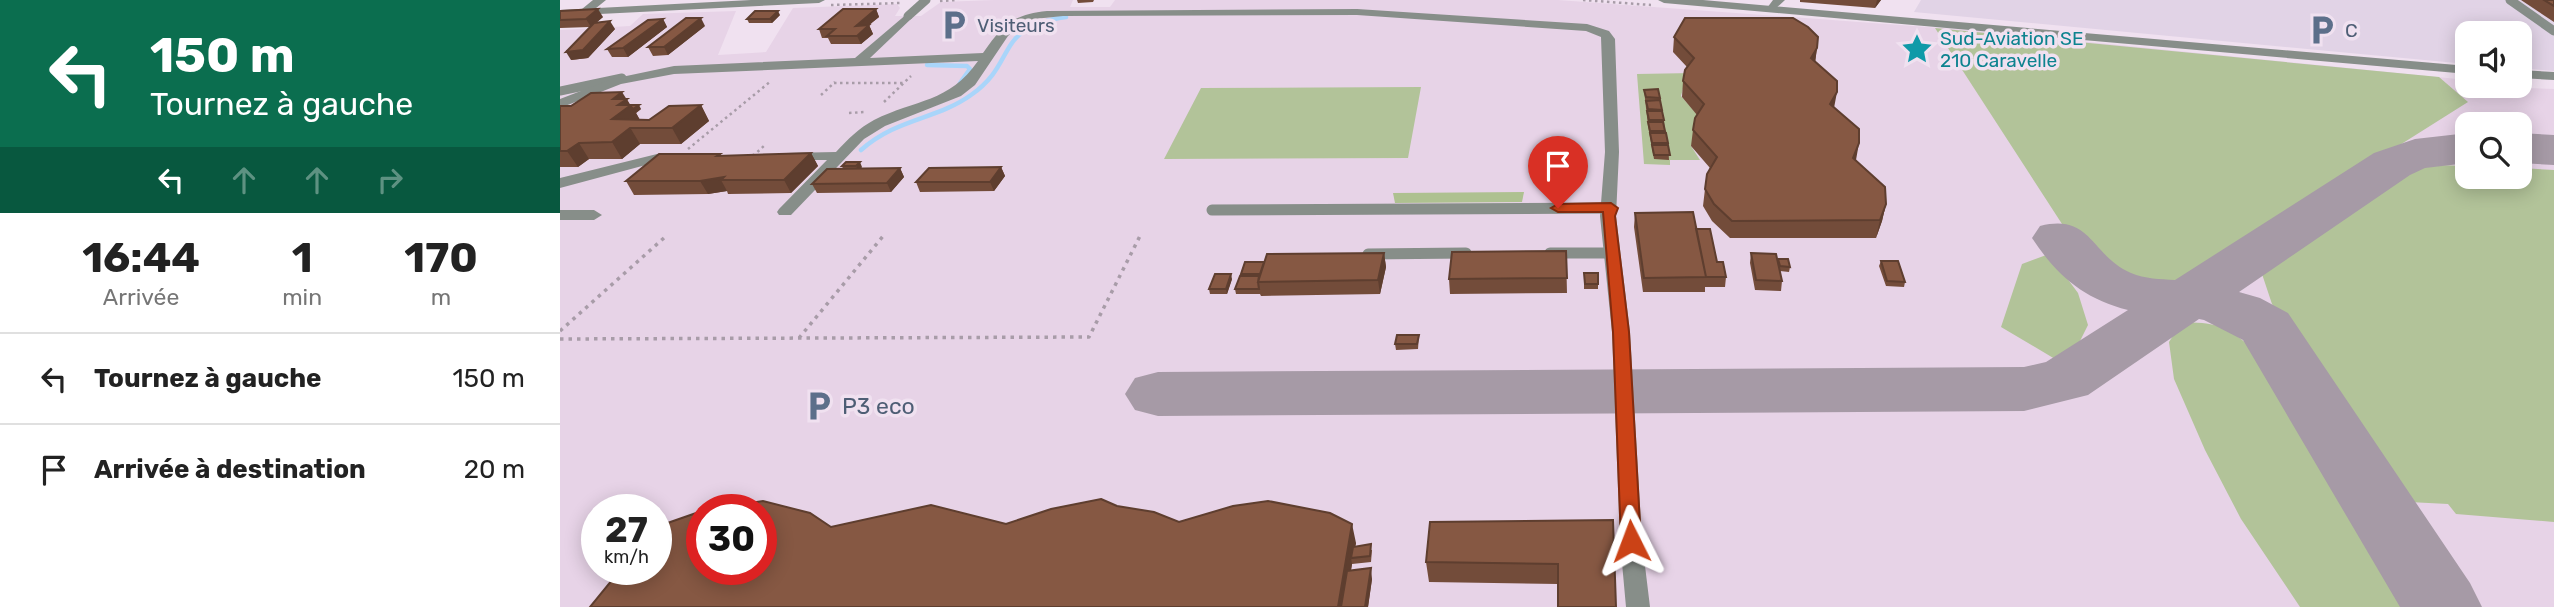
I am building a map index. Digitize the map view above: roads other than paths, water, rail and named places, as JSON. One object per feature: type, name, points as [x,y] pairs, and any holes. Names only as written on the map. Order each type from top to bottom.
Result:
[{"type":"street","points":[[586,11],[600,0]]},
{"type":"street","points":[[560,13],[819,0]]},
{"type":"street","points":[[1664,0],[1776,4],[2455,69]]},
{"type":"street","points":[[785,212],[859,136],[880,123],[956,93],[970,82],[1009,25],[1029,17],[1063,13],[1357,12],[1597,30],[1609,39],[1611,208],[1608,216],[1621,332],[1631,541],[1638,607]]},
{"type":"street","points":[[858,62],[908,16]]},
{"type":"street","points":[[560,104],[587,90],[629,76],[690,66],[987,57]]},
{"type":"street","points":[[2532,75],[2554,76]]},
{"type":"street","points":[[752,157],[840,156]]},
{"type":"street","points":[[560,183],[657,158],[685,157]]},
{"type":"street","points":[[560,215],[594,215]]},
{"type":"lane","points":[[908,16],[926,0]]},
{"type":"lane","points":[[2510,0],[2552,29]]},
{"type":"lane","points":[[560,91],[629,76]]},
{"type":"lane","points":[[1212,210],[1611,208]]},
{"type":"lane","points":[[1353,254],[1485,253]]},
{"type":"lane","points":[[1539,253],[1613,253]]},
{"type":"waterway","points":[[861,150],[888,131],[944,110],[971,95],[986,83],[1016,38],[1027,29],[1043,22],[1066,17]]},
{"type":"waterway","points":[[927,65],[967,66],[970,69],[960,83]]},
{"type":"place","name":"Visiteurs","points":[[954,25]]},
{"type":"place","name":"C","points":[[2322,30]]},
{"type":"place","name":"Sud-Aviation SE 210 Caravelle","points":[[1917,49]]},
{"type":"place","name":"P3 eco","points":[[819,406]]}]
